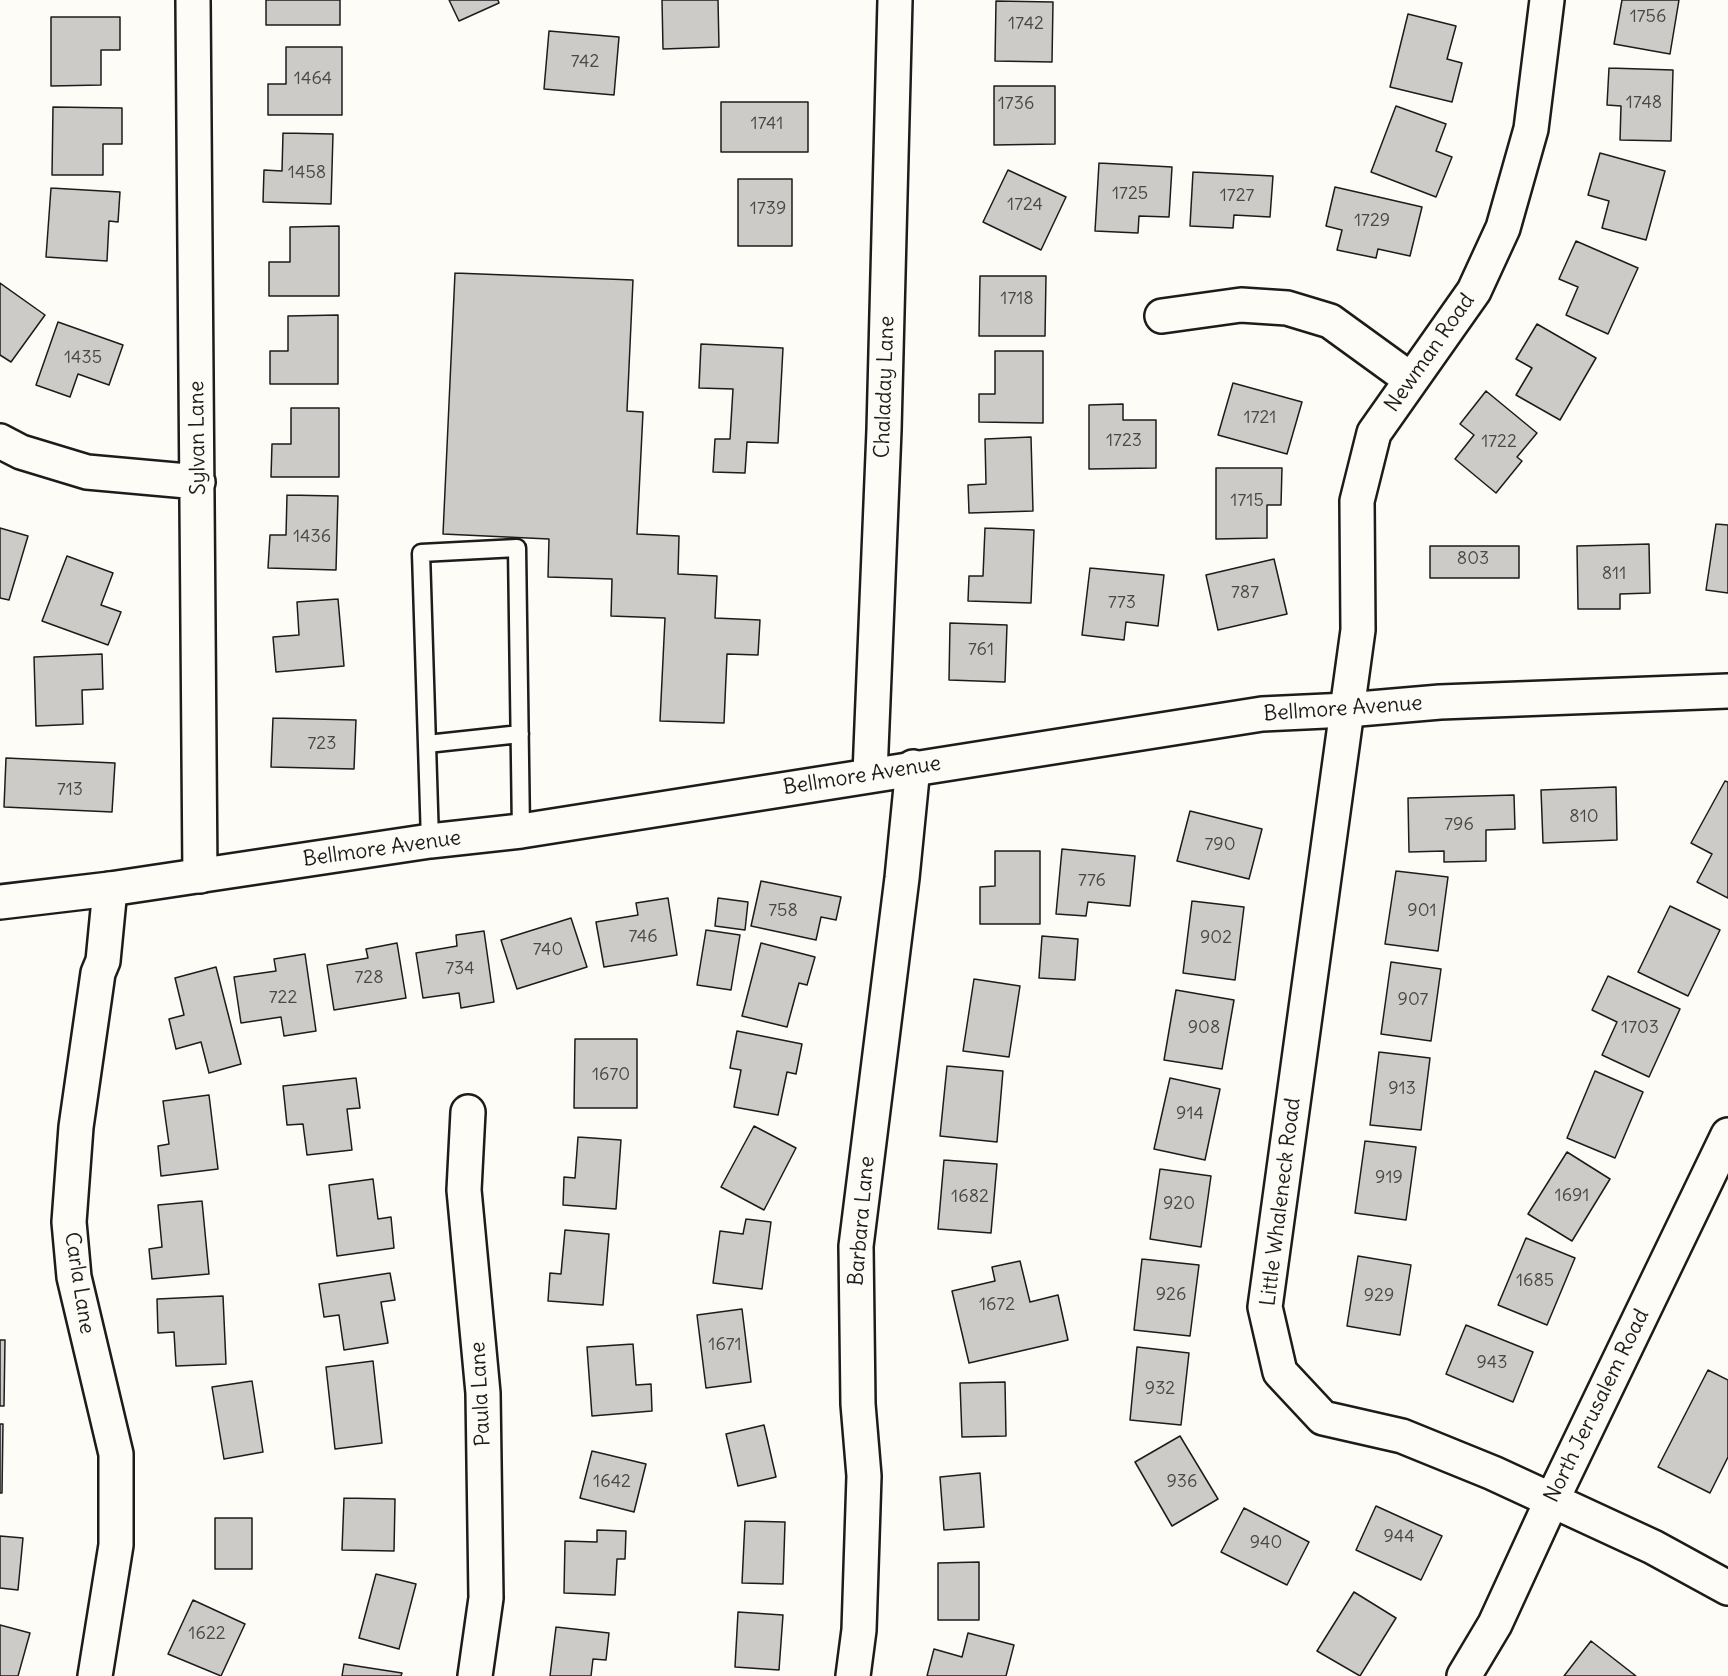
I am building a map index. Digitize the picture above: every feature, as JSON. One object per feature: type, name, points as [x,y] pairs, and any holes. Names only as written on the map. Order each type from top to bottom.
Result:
[{"type":"street","name":"Sylvan Lane","points":[[193,0],[200,876]]},
{"type":"street","name":"Chaladay Lane","points":[[870,774],[884,430],[894,0]]},
{"type":"street","name":"Newman Road","points":[[1347,710],[1358,630],[1357,501],[1374,433],[1474,291],[1503,228],[1532,129],[1547,0]]},
{"type":"street","points":[[1162,316],[1241,305],[1287,308],[1330,321],[1410,379]]},
{"type":"street","points":[[0,441],[21,452],[87,472],[198,482]]},
{"type":"street","name":"Bellmore Avenue","points":[[0,902],[110,889],[430,841],[521,831],[913,767],[1262,714],[1440,702],[1728,691]]},
{"type":"street","name":"Little Whaleneck Road","points":[[1347,710],[1264,1307],[1280,1372],[1323,1418],[1402,1436],[1552,1500],[1653,1547],[1728,1588]]},
{"type":"street","name":"Barbara Lane","points":[[853,1676],[859,1630],[864,1476],[858,1404],[856,1246],[902,878],[913,767]]},
{"type":"street","name":"Carla Lane","points":[[95,1676],[116,1545],[116,1454],[74,1276],[69,1222],[76,1127],[98,973],[103,961],[110,889]]},
{"type":"street","name":"Paula Lane","points":[[468,1112],[464,1190],[483,1393],[486,1598],[475,1676]]},
{"type":"street","name":"North Jerusalem Road","points":[[1464,1676],[1495,1624],[1552,1500],[1728,1135]]},
{"type":"lane","points":[[430,841],[421,553],[517,548],[521,831]]},
{"type":"lane","points":[[427,744],[520,735]]},
{"type":"building","points":[[266,0],[340,0],[340,25],[266,25]]},
{"type":"building","points":[[449,0],[498,0],[499,3],[459,21]]},
{"type":"building","points":[[662,0],[718,0],[719,47],[663,49]]},
{"type":"building","points":[[1622,0],[1679,0],[1670,54],[1614,44]]},
{"type":"building","points":[[996,1],[1053,2],[1052,62],[995,61]]},
{"type":"building","points":[[1408,14],[1456,26],[1447,59],[1462,63],[1452,102],[1390,87]]},
{"type":"building","points":[[51,17],[120,17],[120,50],[101,50],[101,85],[51,86]]},
{"type":"building","points":[[549,31],[619,37],[614,95],[544,89]]},
{"type":"building","points":[[286,47],[342,47],[342,115],[268,115],[268,84],[286,84]]},
{"type":"building","points":[[1609,68],[1673,70],[1671,141],[1620,140],[1621,106],[1607,105]]},
{"type":"building","points":[[994,86],[1055,86],[1055,144],[994,145]]},
{"type":"building","points":[[721,102],[808,102],[808,152],[721,152]]},
{"type":"building","points":[[1396,106],[1446,124],[1436,151],[1452,157],[1436,197],[1371,172]]},
{"type":"building","points":[[53,107],[122,108],[122,144],[103,144],[103,175],[52,175]]},
{"type":"building","points":[[283,133],[333,134],[331,204],[263,202],[264,170],[282,171]]},
{"type":"building","points":[[1600,153],[1665,171],[1646,240],[1602,228],[1609,201],[1588,195]]},
{"type":"building","points":[[1099,163],[1172,167],[1169,217],[1139,216],[1138,233],[1095,231]]},
{"type":"building","points":[[1008,170],[1066,197],[1041,250],[983,222]]},
{"type":"building","points":[[1193,172],[1273,176],[1270,217],[1234,215],[1233,228],[1190,226]]},
{"type":"building","points":[[738,179],[792,179],[792,246],[738,246]]},
{"type":"building","points":[[1335,187],[1422,207],[1410,256],[1378,249],[1376,258],[1337,250],[1342,230],[1326,226]]},
{"type":"building","points":[[51,188],[120,192],[118,222],[109,221],[107,261],[46,257]]},
{"type":"building","points":[[339,226],[339,296],[269,296],[269,262],[290,262],[290,227]]},
{"type":"building","points":[[1576,241],[1638,268],[1608,334],[1566,315],[1578,287],[1559,279]]},
{"type":"building","points":[[455,273],[633,280],[627,411],[643,412],[637,534],[679,536],[678,574],[717,576],[715,618],[760,620],[758,655],[727,654],[724,723],[660,721],[665,618],[611,616],[612,579],[548,577],[549,539],[443,534]]},
{"type":"building","points":[[980,276],[1046,276],[1045,336],[979,336]]},
{"type":"building","points":[[0,283],[45,315],[11,362],[0,355]]},
{"type":"building","points":[[338,315],[338,384],[270,384],[270,351],[288,351],[288,316]]},
{"type":"building","points":[[58,322],[123,345],[109,385],[78,374],[70,397],[36,385]]},
{"type":"building","points":[[1537,324],[1596,358],[1560,420],[1516,395],[1532,368],[1516,359]]},
{"type":"building","points":[[701,344],[783,348],[778,443],[747,442],[745,473],[713,472],[715,439],[730,439],[733,389],[699,388]]},
{"type":"building","points":[[995,351],[1043,351],[1043,423],[979,422],[979,394],[995,394]]},
{"type":"building","points":[[1233,383],[1302,402],[1287,454],[1218,435]]},
{"type":"building","points":[[1486,391],[1537,433],[1517,457],[1522,461],[1496,493],[1455,459],[1474,435],[1460,424]]},
{"type":"building","points":[[1123,404],[1123,420],[1156,420],[1156,468],[1089,469],[1089,405]]},
{"type":"building","points":[[291,408],[339,408],[339,477],[271,477],[272,444],[291,444]]},
{"type":"building","points":[[1031,437],[1033,511],[969,513],[968,485],[986,484],[985,439]]},
{"type":"building","points":[[1216,468],[1282,468],[1281,505],[1267,505],[1267,538],[1216,539]]},
{"type":"building","points":[[287,495],[338,496],[336,570],[268,568],[270,535],[286,535]]},
{"type":"building","points":[[1716,524],[1728,525],[1728,593],[1706,590]]},
{"type":"building","points":[[0,528],[28,536],[9,600],[0,598]]},
{"type":"building","points":[[985,528],[1034,530],[1031,603],[968,601],[969,576],[983,576]]},
{"type":"building","points":[[1649,544],[1650,593],[1620,594],[1620,609],[1578,609],[1577,546]]},
{"type":"building","points":[[1430,546],[1519,546],[1519,578],[1430,578]]},
{"type":"building","points":[[67,556],[113,573],[101,605],[121,612],[108,645],[42,621]]},
{"type":"building","points":[[1274,559],[1287,614],[1218,630],[1206,575]]},
{"type":"building","points":[[1090,568],[1164,575],[1158,626],[1126,622],[1124,640],[1082,635]]},
{"type":"building","points":[[338,599],[344,666],[276,672],[273,637],[299,635],[297,602]]},
{"type":"building","points":[[950,623],[1007,625],[1005,682],[949,680]]},
{"type":"building","points":[[102,654],[103,689],[82,690],[83,724],[36,726],[34,657]]},
{"type":"building","points":[[273,718],[356,720],[354,769],[271,767]]},
{"type":"building","points":[[6,758],[115,763],[112,812],[4,807]]},
{"type":"building","points":[[1725,781],[1728,782],[1728,898],[1697,882],[1712,854],[1691,843]]},
{"type":"building","points":[[1616,787],[1617,840],[1543,843],[1541,790]]},
{"type":"building","points":[[1514,795],[1515,829],[1486,830],[1486,861],[1444,862],[1444,851],[1409,852],[1408,798]]},
{"type":"building","points":[[1190,811],[1262,829],[1249,879],[1177,861]]},
{"type":"building","points":[[1062,849],[1135,856],[1130,906],[1088,902],[1086,916],[1056,914]]},
{"type":"building","points":[[995,851],[1040,851],[1040,924],[980,924],[980,887],[995,886]]},
{"type":"building","points":[[1396,871],[1448,877],[1438,951],[1385,944]]},
{"type":"building","points":[[761,881],[841,897],[836,920],[821,917],[816,940],[751,926]]},
{"type":"building","points":[[668,898],[677,955],[604,967],[596,922],[638,915],[636,903]]},
{"type":"building","points":[[718,898],[748,902],[745,930],[715,926]]},
{"type":"building","points":[[1192,901],[1244,907],[1235,980],[1183,973]]},
{"type":"building","points":[[1670,906],[1720,930],[1688,996],[1638,972]]},
{"type":"building","points":[[571,918],[587,967],[517,989],[501,940]]},
{"type":"building","points":[[706,930],[740,935],[731,990],[697,985]]},
{"type":"building","points":[[484,931],[494,1002],[461,1008],[459,993],[423,998],[416,953],[457,946],[456,935]]},
{"type":"building","points":[[1042,936],[1078,939],[1075,980],[1039,978]]},
{"type":"building","points":[[397,943],[406,998],[334,1010],[327,965],[368,958],[366,949]]},
{"type":"building","points":[[761,943],[815,957],[807,985],[799,983],[787,1027],[742,1016]]},
{"type":"building","points":[[305,954],[316,1031],[284,1036],[281,1017],[241,1023],[234,977],[276,971],[274,959]]},
{"type":"building","points":[[1391,962],[1441,969],[1431,1041],[1381,1034]]},
{"type":"building","points":[[216,967],[241,1064],[209,1073],[201,1042],[176,1049],[169,1019],[184,1015],[175,978]]},
{"type":"building","points":[[1608,976],[1680,1009],[1649,1077],[1602,1055],[1617,1022],[1592,1010]]},
{"type":"building","points":[[974,979],[1020,986],[1009,1057],[963,1051]]},
{"type":"building","points":[[1176,990],[1234,1000],[1222,1069],[1164,1060]]},
{"type":"building","points":[[737,1031],[802,1044],[796,1074],[787,1072],[778,1115],[734,1107],[741,1070],[730,1068]]},
{"type":"building","points":[[575,1039],[637,1039],[637,1108],[574,1108]]},
{"type":"building","points":[[1379,1052],[1430,1058],[1421,1130],[1370,1125]]},
{"type":"building","points":[[947,1066],[1003,1071],[997,1142],[940,1136]]},
{"type":"building","points":[[1595,1071],[1643,1092],[1615,1158],[1567,1138]]},
{"type":"building","points":[[356,1078],[360,1108],[347,1109],[352,1150],[307,1155],[303,1124],[287,1125],[283,1086]]},
{"type":"building","points":[[1170,1078],[1220,1089],[1205,1160],[1154,1149]]},
{"type":"building","points":[[209,1095],[218,1169],[161,1176],[158,1146],[169,1144],[163,1101]]},
{"type":"building","points":[[754,1126],[796,1148],[764,1210],[721,1187]]},
{"type":"building","points":[[578,1137],[621,1140],[616,1209],[563,1205],[564,1177],[575,1178]]},
{"type":"building","points":[[1365,1141],[1416,1147],[1406,1220],[1355,1213]]},
{"type":"building","points":[[1567,1152],[1610,1179],[1572,1241],[1528,1214]]},
{"type":"building","points":[[944,1160],[997,1164],[991,1233],[938,1229]]},
{"type":"building","points":[[1160,1169],[1211,1176],[1201,1247],[1150,1239]]},
{"type":"building","points":[[373,1179],[378,1219],[391,1217],[394,1248],[337,1256],[329,1185]]},
{"type":"building","points":[[202,1201],[209,1274],[152,1279],[149,1249],[162,1247],[158,1205]]},
{"type":"building","points":[[746,1219],[771,1222],[762,1289],[713,1283],[720,1231],[743,1234]]},
{"type":"building","points":[[565,1230],[609,1234],[603,1305],[548,1301],[550,1273],[561,1274]]},
{"type":"building","points":[[1526,1238],[1575,1258],[1547,1325],[1498,1305]]},
{"type":"building","points":[[1358,1256],[1411,1265],[1400,1335],[1347,1326]]},
{"type":"building","points":[[1142,1259],[1199,1265],[1190,1336],[1134,1330]]},
{"type":"building","points":[[1020,1261],[1030,1302],[1058,1295],[1068,1340],[969,1363],[952,1291],[995,1281],[992,1267]]},
{"type":"building","points":[[390,1273],[395,1300],[381,1302],[388,1343],[344,1350],[339,1315],[324,1317],[319,1284]]},
{"type":"building","points":[[223,1296],[226,1364],[176,1366],[174,1332],[158,1333],[157,1299]]},
{"type":"building","points":[[742,1309],[751,1382],[706,1388],[697,1315]]},
{"type":"building","points":[[1466,1325],[1533,1352],[1513,1402],[1446,1374]]},
{"type":"building","points":[[0,1340],[5,1340],[4,1406],[0,1406]]},
{"type":"building","points":[[633,1344],[636,1385],[651,1384],[652,1411],[592,1416],[587,1347]]},
{"type":"building","points":[[1137,1347],[1189,1353],[1181,1425],[1130,1420]]},
{"type":"building","points":[[373,1361],[382,1443],[335,1449],[326,1367]]},
{"type":"building","points":[[1708,1370],[1728,1380],[1728,1457],[1710,1493],[1658,1467]]},
{"type":"building","points":[[252,1381],[263,1452],[224,1459],[212,1387]]},
{"type":"building","points":[[1005,1382],[1006,1436],[962,1437],[960,1383]]},
{"type":"building","points":[[0,1424],[3,1424],[2,1493],[0,1493]]},
{"type":"building","points":[[764,1425],[776,1477],[738,1486],[726,1434]]},
{"type":"building","points":[[1180,1436],[1218,1499],[1172,1526],[1135,1462]]},
{"type":"building","points":[[592,1451],[646,1464],[634,1512],[580,1498]]},
{"type":"building","points":[[980,1473],[984,1527],[944,1530],[940,1477]]},
{"type":"building","points":[[344,1498],[395,1499],[394,1551],[342,1550]]},
{"type":"building","points":[[1376,1506],[1442,1536],[1421,1580],[1356,1550]]},
{"type":"building","points":[[1244,1508],[1309,1542],[1287,1585],[1221,1552]]},
{"type":"building","points":[[215,1518],[252,1518],[252,1569],[215,1569]]},
{"type":"building","points":[[745,1521],[785,1522],[783,1584],[742,1583]]},
{"type":"building","points":[[597,1530],[626,1531],[625,1559],[617,1559],[615,1595],[564,1593],[565,1541],[597,1542]]},
{"type":"building","points":[[0,1536],[23,1538],[18,1590],[0,1588]]},
{"type":"building","points":[[979,1562],[979,1620],[938,1620],[938,1563]]},
{"type":"building","points":[[376,1574],[416,1584],[399,1649],[359,1638]]},
{"type":"building","points":[[1354,1592],[1396,1618],[1360,1676],[1317,1651]]},
{"type":"building","points":[[193,1600],[245,1624],[221,1676],[168,1654]]},
{"type":"building","points":[[738,1612],[783,1615],[779,1670],[735,1667]]},
{"type":"building","points":[[0,1625],[30,1633],[18,1676],[0,1676]]},
{"type":"building","points":[[556,1627],[609,1633],[606,1660],[593,1659],[591,1676],[550,1676]]},
{"type":"building","points":[[968,1633],[1014,1645],[1006,1676],[927,1676],[934,1649],[962,1657]]},
{"type":"building","points":[[1591,1641],[1636,1676],[1564,1676]]},
{"type":"building","points":[[344,1664],[402,1673],[401,1676],[342,1676]]}]
